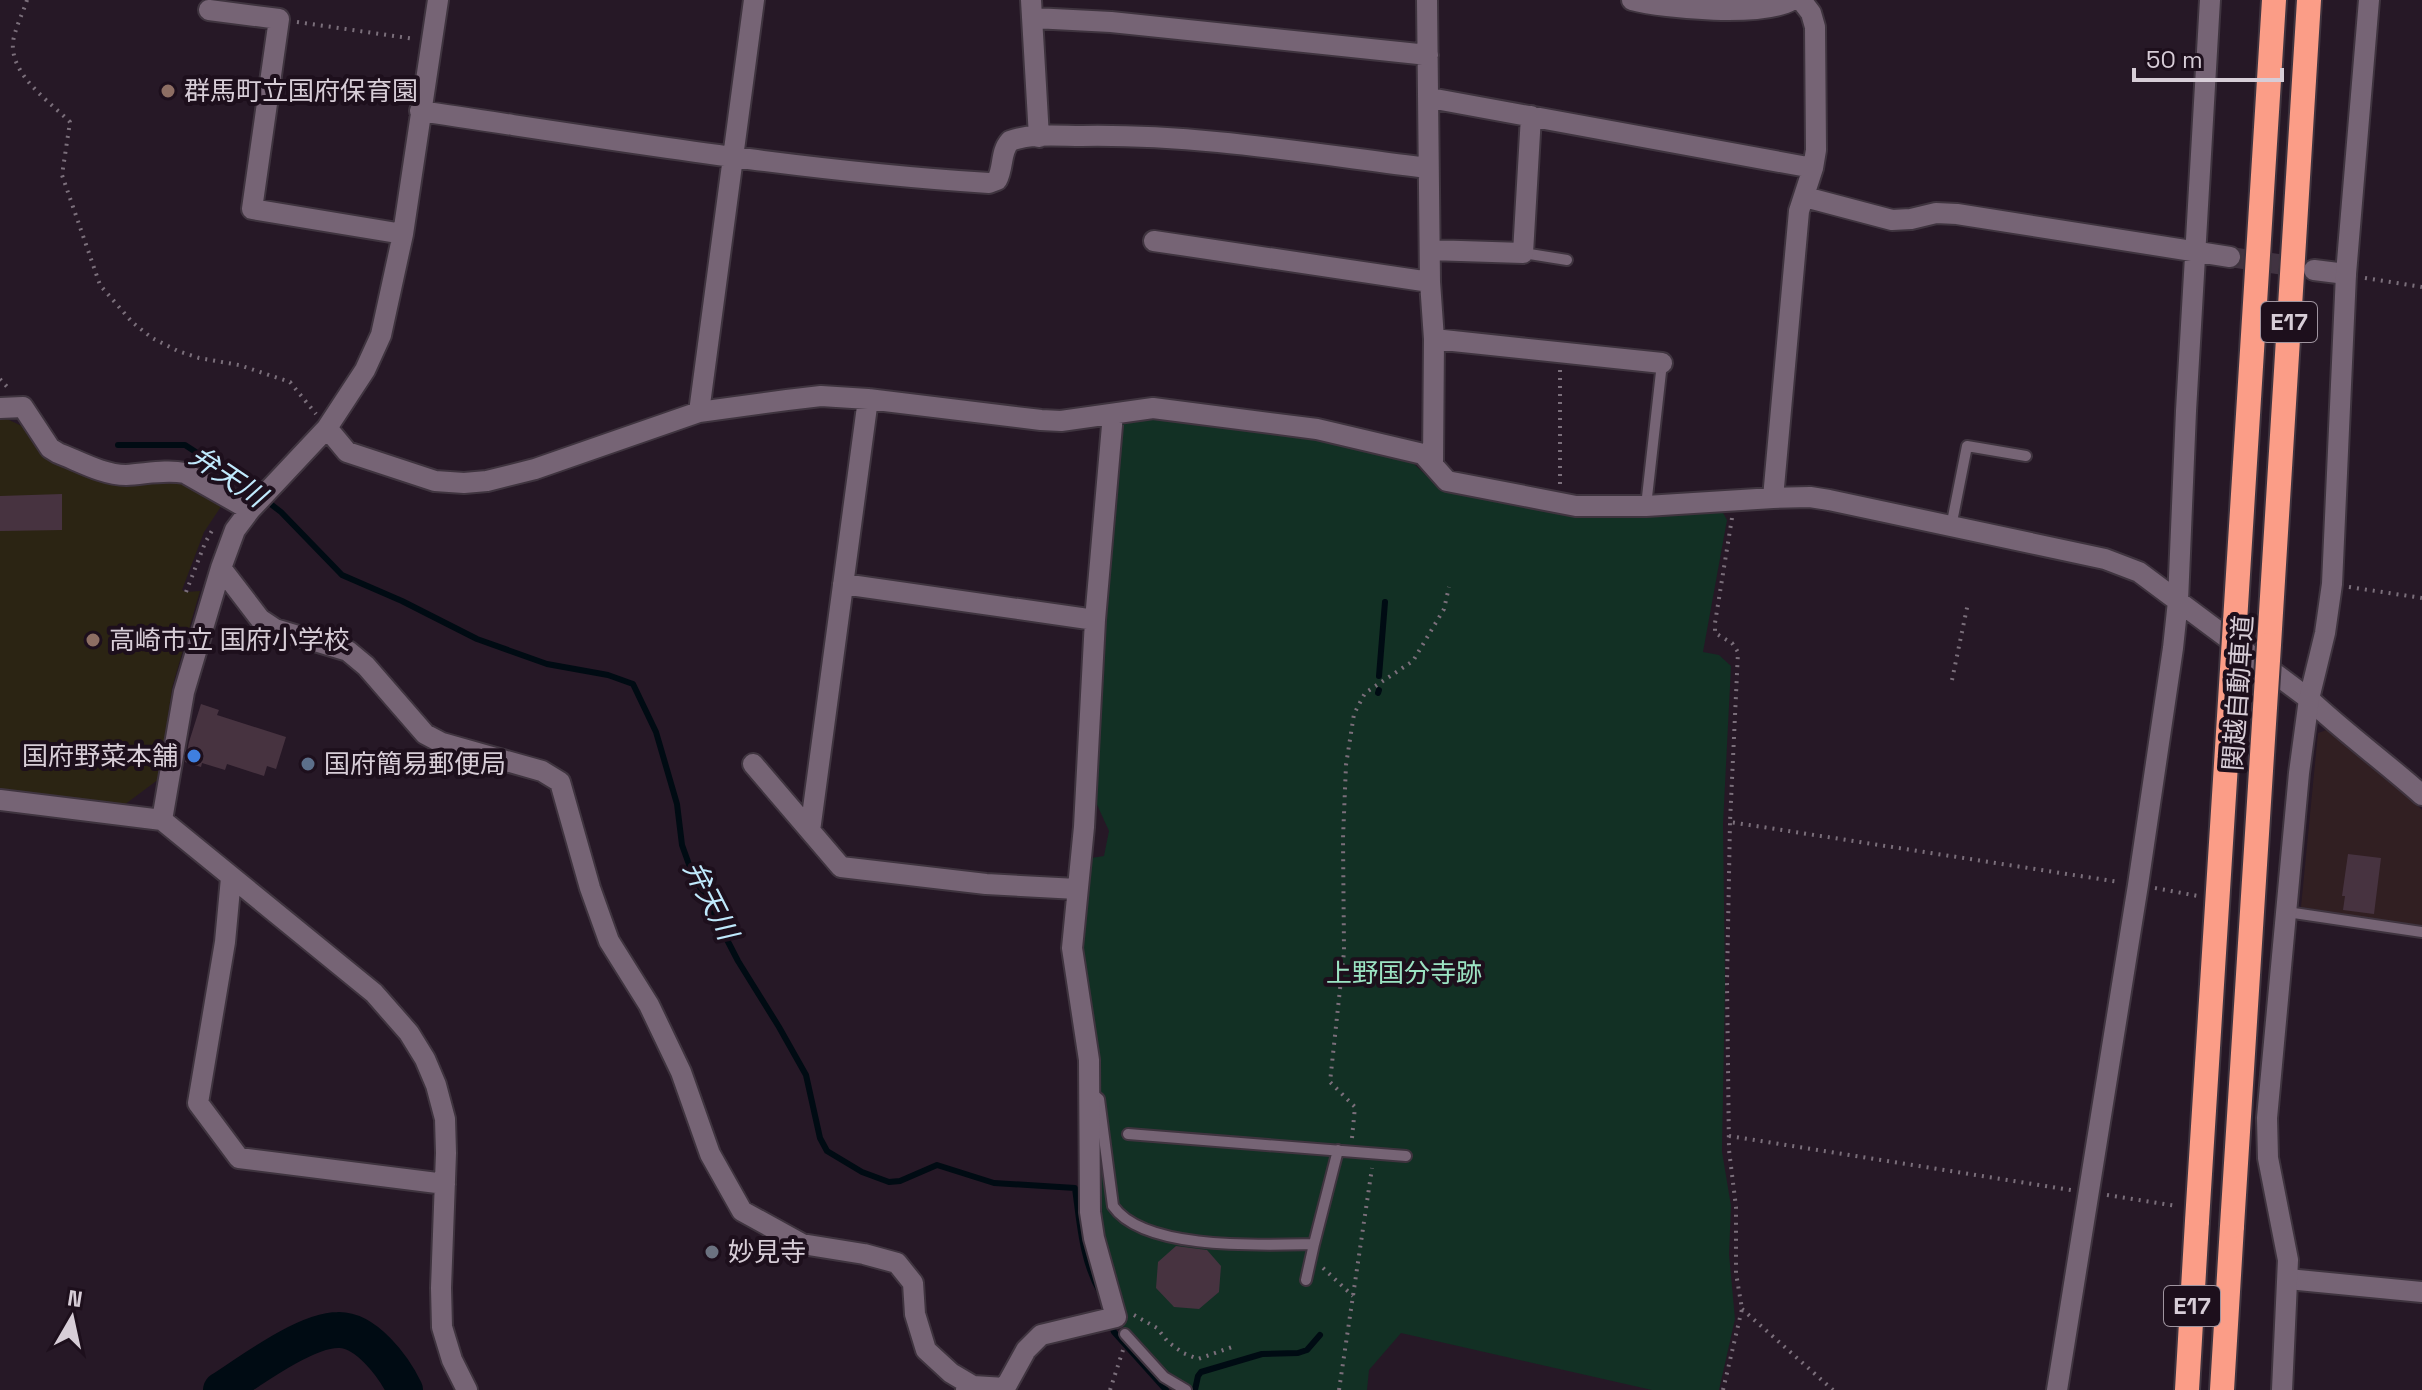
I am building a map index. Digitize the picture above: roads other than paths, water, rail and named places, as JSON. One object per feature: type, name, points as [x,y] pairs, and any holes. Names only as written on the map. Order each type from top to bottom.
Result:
[{"type":"highway","name":"関越自動車道","points":[[2187,1390],[2274,0]]},
{"type":"highway","name":"関越自動車道","points":[[2222,1390],[2309,0]]},
{"type":"street","points":[[162,820],[184,692],[235,530],[327,428],[365,370],[381,335],[403,234],[438,0]]},
{"type":"street","points":[[699,412],[754,0]]},
{"type":"street","points":[[1427,0],[1430,282],[1434,339],[1433,464]]},
{"type":"street","points":[[1632,0],[1673,8],[1710,9],[1771,7],[1792,0]]},
{"type":"street","points":[[1773,498],[1799,211],[1813,168],[1817,135],[1815,27],[1811,13],[1801,0]]},
{"type":"street","points":[[2057,1390],[2138,885],[2178,601],[2210,0]]},
{"type":"street","points":[[2282,1390],[2288,1260],[2268,1158],[2267,1118],[2299,773],[2309,699],[2325,633],[2332,584],[2346,274],[2369,0]]},
{"type":"street","points":[[1039,137],[1032,9],[1111,22],[1428,55]]},
{"type":"street","points":[[209,10],[279,19],[252,209],[403,234]]},
{"type":"street","points":[[1430,98],[1813,168]]},
{"type":"street","points":[[420,111],[733,157],[902,177],[989,183],[997,180],[1001,173],[1004,148],[1010,141],[1039,137],[1107,135],[1195,139],[1428,168]]},
{"type":"street","points":[[1430,250],[1523,253],[1531,116]]},
{"type":"street","points":[[1805,197],[1892,220],[1936,213],[1957,214],[2230,257]]},
{"type":"street","points":[[1154,241],[1430,282]]},
{"type":"street","points":[[2314,270],[2346,274]]},
{"type":"street","points":[[1434,339],[1662,363]]},
{"type":"street","points":[[327,428],[347,452],[435,481],[464,483],[487,481],[535,469],[699,412],[821,396],[1061,421],[1153,408],[1317,429],[1423,454],[1447,481],[1560,504],[1595,507],[1773,498],[1820,499],[2118,563],[2139,572],[2309,699],[2422,795]]},
{"type":"street","points":[[810,831],[868,399]]},
{"type":"street","points":[[0,408],[23,407],[50,448],[112,474],[185,473],[254,506]]},
{"type":"street","points":[[221,568],[260,619],[275,629],[348,651],[366,666],[425,734],[442,743],[542,771],[560,782],[590,888],[609,941],[655,1018],[681,1072],[710,1154],[742,1211],[802,1244],[897,1263],[913,1283],[915,1314],[926,1350],[969,1388],[1005,1388],[1026,1350],[1041,1335],[1120,1326],[1094,1238],[1090,1212],[1087,1044],[1072,964],[1088,768],[1095,620],[1113,414]]},
{"type":"street","points":[[843,584],[1095,620]]},
{"type":"street","points":[[753,764],[841,867],[986,884],[1077,889]]},
{"type":"street","points":[[0,800],[162,820],[374,993],[409,1033],[436,1085],[445,1119],[442,1327],[452,1360],[467,1390]]},
{"type":"street","points":[[231,878],[225,942],[198,1103],[239,1158],[445,1184]]},
{"type":"street","points":[[2288,1279],[2422,1292]]},
{"type":"lane","points":[[1523,253],[1567,260]]},
{"type":"lane","points":[[1646,506],[1662,363]]},
{"type":"lane","points":[[1951,527],[1967,446],[2026,456]]},
{"type":"lane","points":[[2287,912],[2422,932]]},
{"type":"lane","points":[[1089,1089],[1099,1099],[1113,1206],[1121,1218],[1144,1231],[1168,1237],[1250,1245],[1314,1244]]},
{"type":"lane","points":[[1128,1134],[1406,1156]]},
{"type":"lane","points":[[1306,1280],[1338,1150]]},
{"type":"lane","points":[[1120,1326],[1164,1377],[1186,1390]]},
{"type":"waterway","name":"弁天川","points":[[118,445],[185,445],[281,512],[342,575],[477,639],[547,664],[608,675],[633,684],[656,732],[677,804],[682,845],[691,870],[738,961],[806,1075],[820,1138],[827,1151],[862,1172],[889,1182],[900,1181],[937,1165],[994,1183],[1075,1188],[1086,1256],[1101,1294]]},
{"type":"waterway","points":[[1379,676],[1385,602]]},
{"type":"waterway","name":"弁天川","points":[[1111,1323],[1114,1332],[1166,1390]]},
{"type":"waterway","points":[[221,1390],[294,1344],[338,1330],[348,1331],[369,1342],[394,1371],[405,1390]]},
{"type":"waterway","points":[[1195,1390],[1201,1372],[1262,1354],[1298,1353],[1307,1350],[1320,1335]]},
{"type":"tunnel","points":[[2230,257],[2305,268]]},
{"type":"place","name":"群馬町立国府保育園","points":[[168,91]]},
{"type":"place","name":"高崎市立 国府小学校","points":[[93,640]]},
{"type":"place","name":"国府野菜本舗","points":[[194,756]]},
{"type":"place","name":"国府簡易郵便局","points":[[308,764]]},
{"type":"place","name":"妙見寺","points":[[712,1252]]},
{"type":"park label","name":"上野国分寺跡","points":[[1404,973]]}]
